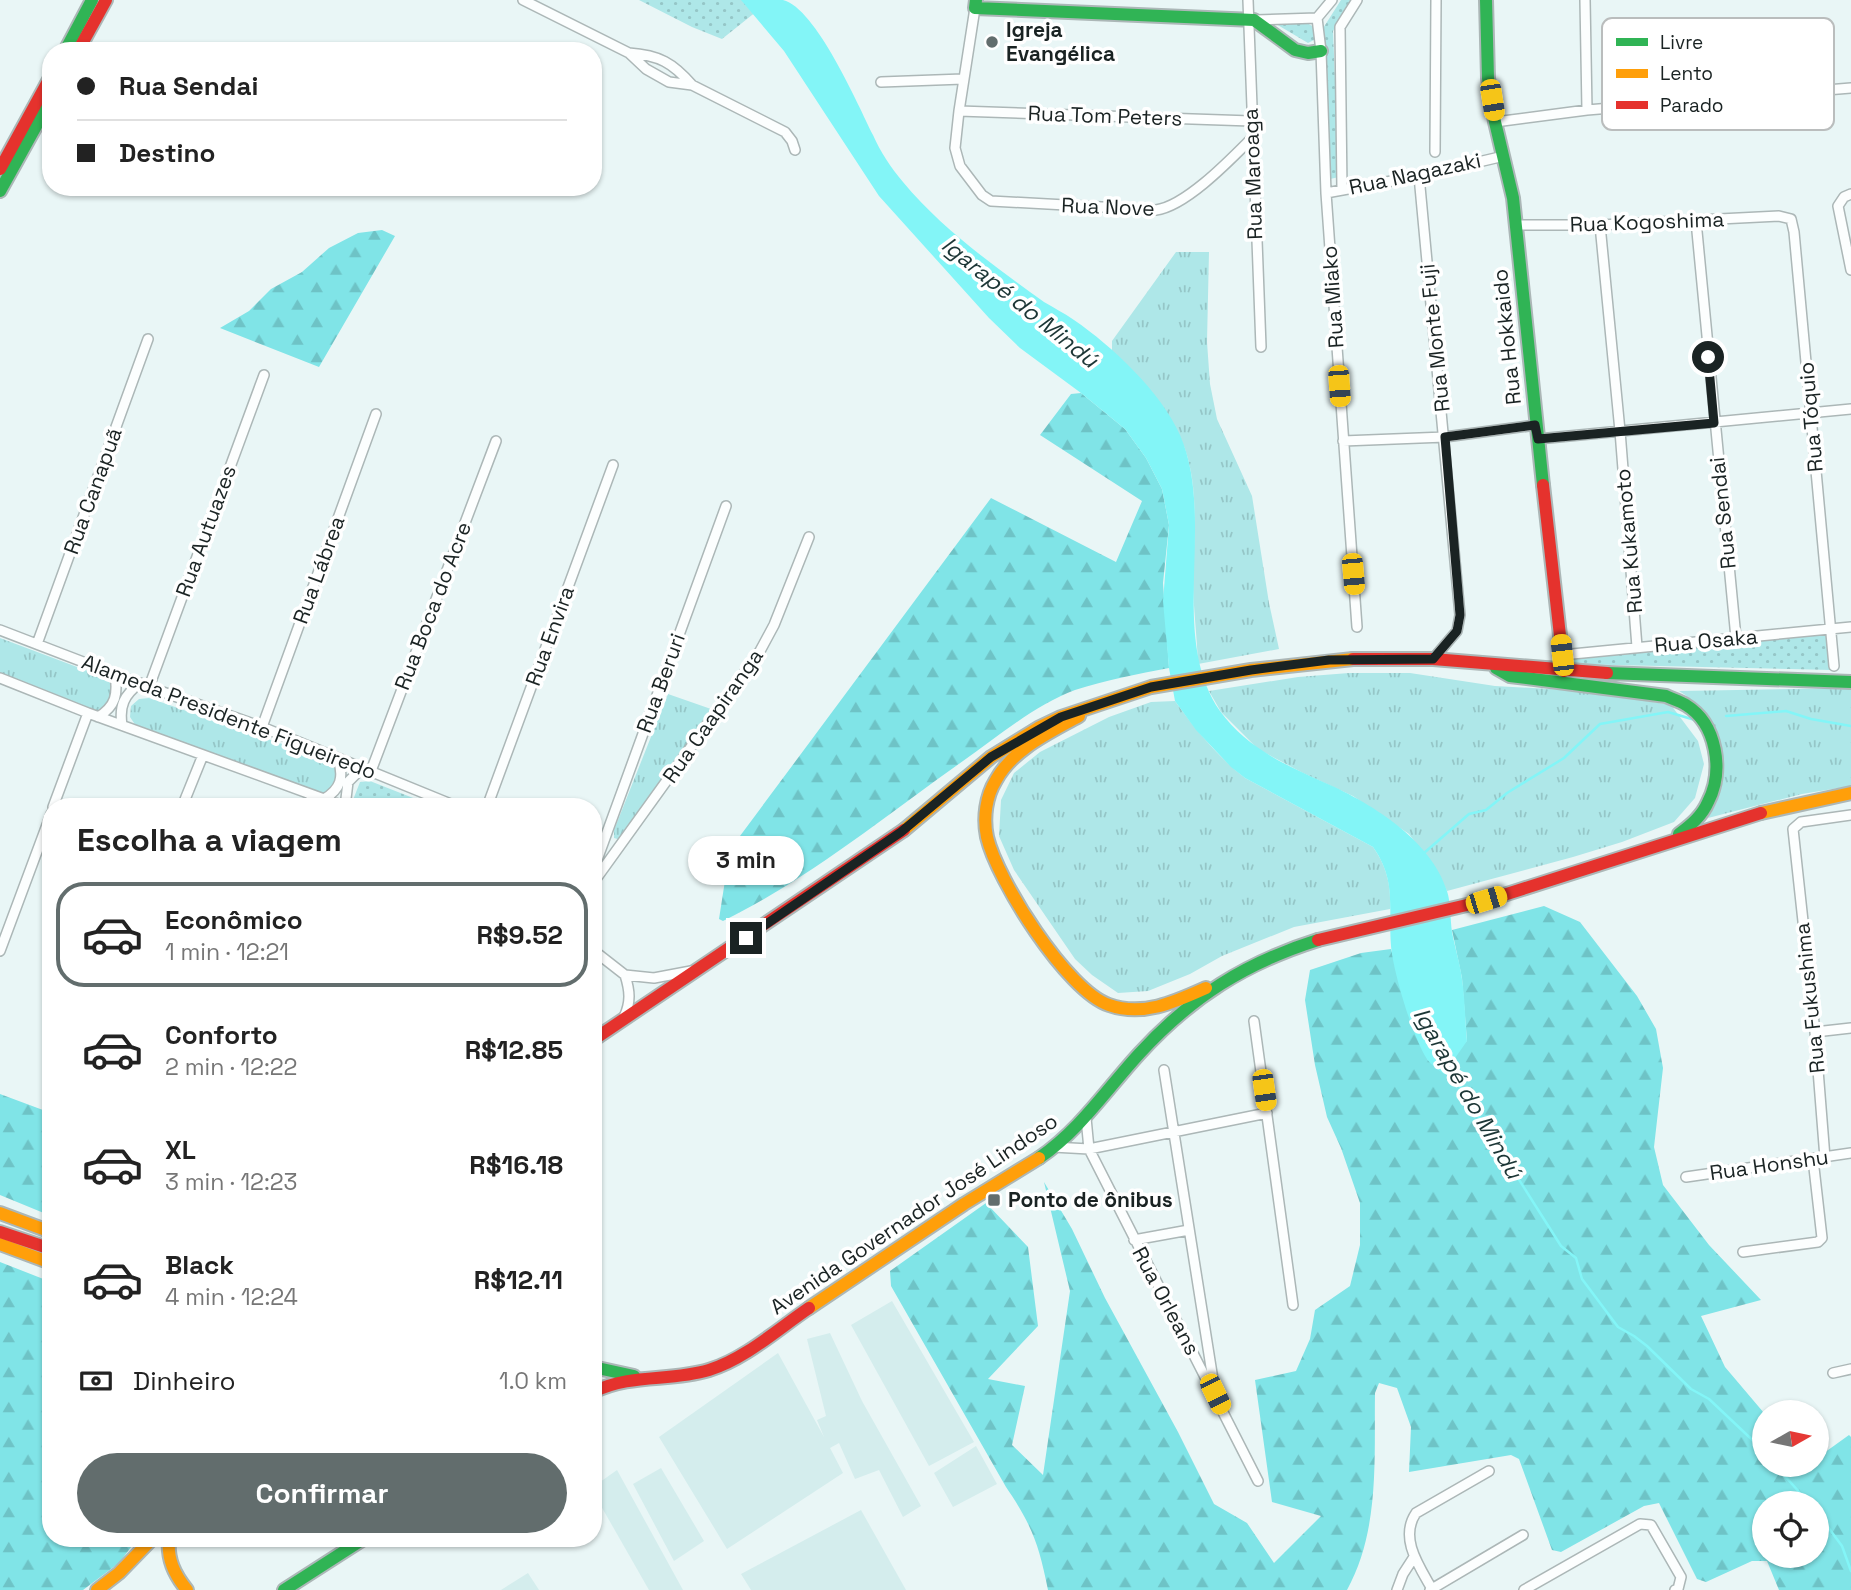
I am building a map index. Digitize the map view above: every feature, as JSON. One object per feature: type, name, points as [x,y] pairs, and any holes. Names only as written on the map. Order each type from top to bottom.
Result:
[{"type":"main road","points":[[70,42],[92,0]]},
{"type":"main road","points":[[83,42],[106,0]]},
{"type":"main road","name":"Rua Hokkaido","points":[[1486,0],[1488,78],[1495,122],[1513,198],[1535,425],[1564,671]]},
{"type":"main road","points":[[976,4],[1251,20],[1295,50],[1308,53],[1321,51]]},
{"type":"main road","points":[[0,169],[42,92]]},
{"type":"main road","points":[[0,191],[42,115]]},
{"type":"main road","points":[[602,1034],[901,832],[991,757],[1061,717],[1151,687],[1329,660],[1433,659],[1564,671],[1851,682]]},
{"type":"main road","points":[[1493,666],[1510,676],[1666,696],[1686,703],[1696,710],[1704,720],[1714,743],[1717,775],[1711,797],[1699,816],[1683,832],[1663,842]]},
{"type":"main road","points":[[1110,699],[1020,753],[1000,774],[989,793],[985,816],[987,838],[993,858],[1040,935],[1076,983],[1101,1002],[1131,1010],[1153,1009],[1172,1004],[1226,979]]},
{"type":"main road","name":"Avenida Governador José Lindoso","points":[[602,1388],[643,1377],[704,1371],[736,1358],[1052,1147],[1086,1118],[1165,1028],[1226,979],[1296,947],[1341,933],[1486,900],[1663,842],[1787,807],[1851,793]]},
{"type":"main road","points":[[0,1213],[42,1229]]},
{"type":"main road","points":[[0,1232],[42,1246]]},
{"type":"main road","points":[[0,1244],[42,1260]]},
{"type":"main road","points":[[602,1369],[643,1377]]},
{"type":"main road","points":[[97,1590],[119,1573],[144,1547]]},
{"type":"main road","points":[[169,1547],[168,1557],[178,1581],[187,1590]]},
{"type":"main road","points":[[284,1590],[351,1547]]},
{"type":"street","points":[[523,0],[629,53],[646,69],[669,82],[692,85],[785,132],[795,150]]},
{"type":"street","name":"Rua Maroaga","points":[[1248,0],[1251,20],[1251,121],[1261,347]]},
{"type":"street","points":[[1251,20],[1317,18],[1332,0]]},
{"type":"street","points":[[1342,190],[1340,27],[1357,0]]},
{"type":"street","points":[[1435,152],[1436,0]]},
{"type":"street","points":[[1585,0],[1587,110]]},
{"type":"street","points":[[959,111],[976,4]]},
{"type":"street","name":"Rua Miako","points":[[1317,18],[1321,51],[1326,193],[1357,627]]},
{"type":"street","points":[[629,53],[654,56],[678,70],[692,85]]},
{"type":"street","points":[[881,82],[963,79]]},
{"type":"street","points":[[1495,122],[1602,109]]},
{"type":"street","name":"Rua Tom Peters","points":[[959,111],[1251,121]]},
{"type":"street","name":"Rua Nove","points":[[959,111],[955,148],[957,162],[982,195],[991,201],[1156,210],[1171,207],[1252,138]]},
{"type":"street","name":"Rua Nagazaki","points":[[1326,193],[1419,176],[1504,156]]},
{"type":"street","name":"Rua Monte Fuji","points":[[1419,176],[1460,615],[1457,631],[1433,659]]},
{"type":"street","points":[[1851,194],[1844,197],[1838,206],[1851,270]]},
{"type":"street","name":"Rua Kogoshima","points":[[1516,225],[1600,225],[1779,216]]},
{"type":"street","name":"Rua Tóquio","points":[[1779,216],[1788,217],[1793,223],[1834,666]]},
{"type":"street","name":"Rua Sendai","points":[[1696,221],[1736,638]]},
{"type":"street","name":"Rua Kukamoto","points":[[1600,225],[1637,647]]},
{"type":"street","name":"Rua Canapuã","points":[[37,644],[148,339]]},
{"type":"street","name":"Rua Autuazes","points":[[122,726],[122,702],[130,691],[144,685],[264,375]]},
{"type":"street","points":[[1538,439],[1851,410]]},
{"type":"street","name":"Rua Lábrea","points":[[262,727],[376,414]]},
{"type":"street","points":[[1343,441],[1445,437],[1535,425]]},
{"type":"street","name":"Rua Boca do Acre","points":[[347,798],[348,782],[366,769],[496,441]]},
{"type":"street","name":"Rua Envira","points":[[490,798],[613,465]]},
{"type":"street","name":"Rua Beruri","points":[[602,853],[726,506]]},
{"type":"street","name":"Rua Caapiranga","points":[[602,857],[760,651],[774,625],[809,537]]},
{"type":"street","name":"Rua Osaka","points":[[1562,655],[1851,627]]},
{"type":"street","name":"Alameda Presidente Figueiredo","points":[[0,630],[262,727],[436,798]]},
{"type":"street","points":[[99,717],[113,705],[117,692],[115,674]]},
{"type":"street","name":"Alameda Presidente Figueiredo","points":[[0,678],[122,726],[321,798]]},
{"type":"street","points":[[56,798],[88,713]]},
{"type":"street","points":[[186,798],[202,755]]},
{"type":"street","points":[[326,798],[339,786],[342,772],[338,759]]},
{"type":"street","name":"Rua Fukushima","points":[[1825,1158],[1815,1032],[1793,829],[1801,822],[1851,815]]},
{"type":"street","points":[[0,951],[42,838]]},
{"type":"street","points":[[602,957],[625,975],[630,988],[630,1005],[623,1020]]},
{"type":"street","points":[[625,975],[654,978],[700,969]]},
{"type":"street","points":[[1254,1021],[1293,1305]]},
{"type":"street","points":[[1815,1032],[1851,1028]]},
{"type":"street","points":[[1164,1070],[1215,1394]]},
{"type":"street","points":[[1052,1147],[1089,1149],[1267,1113]]},
{"type":"street","name":"Rua Orleans","points":[[1086,1118],[1089,1149],[1258,1481]]},
{"type":"street","name":"Rua Honshu","points":[[1686,1177],[1851,1153]]},
{"type":"street","points":[[1743,1252],[1818,1242],[1822,1238],[1813,1159]]},
{"type":"street","points":[[1134,1240],[1189,1230]]},
{"type":"street","points":[[1833,1373],[1851,1369]]},
{"type":"street","points":[[1489,1471],[1416,1513],[1412,1520],[1410,1537],[1414,1557],[1431,1589],[1523,1535]]},
{"type":"street","points":[[1524,1590],[1640,1524],[1645,1524],[1651,1525],[1681,1577],[1675,1590]]},
{"type":"street","points":[[1397,1590],[1414,1557]]},
{"type":"shaded area","points":[[892,1301],[974,1442],[929,1466],[851,1325]]},
{"type":"shaded area","points":[[830,1333],[862,1401],[921,1506],[903,1517],[879,1470],[855,1479],[839,1443],[830,1448],[843,1473],[727,1549],[659,1437],[778,1353],[824,1437],[817,1420],[826,1416],[807,1339]]},
{"type":"shaded area","points":[[976,1446],[997,1484],[953,1507],[934,1473]]},
{"type":"shaded area","points":[[661,1468],[704,1541],[674,1561],[633,1484]]},
{"type":"shaded area","points":[[617,1470],[683,1590],[649,1590],[602,1508],[602,1481]]},
{"type":"shaded area","points":[[861,1510],[906,1590],[751,1590],[741,1574]]},
{"type":"shaded area","points":[[528,1573],[539,1590],[501,1590]]},
{"type":"green space","points":[[639,0],[774,0],[722,39]]},
{"type":"green space","points":[[1341,0],[1351,0],[1333,31],[1339,177],[1330,179],[1324,42],[1318,38],[1308,43],[1271,21],[1303,22],[1320,33]]},
{"type":"green space","points":[[382,230],[395,236],[319,367],[220,328],[249,311],[271,289],[302,272],[329,248],[358,233]]},
{"type":"green space","points":[[1176,252],[1209,252],[1207,342],[1210,384],[1217,419],[1252,496],[1279,649],[1198,664],[1193,589],[1194,496],[1185,449],[1163,408],[1112,351],[1112,341]]},
{"type":"green space","points":[[1081,393],[1125,429],[1146,458],[1162,489],[1169,525],[1163,583],[1169,668],[1087,686],[1045,704],[786,886],[723,921],[719,919],[729,855],[740,836],[991,498],[1116,562],[1142,501],[1040,435],[1071,394]]},
{"type":"green space","points":[[1828,634],[1830,670],[1570,664],[1570,659]]},
{"type":"green space","points":[[0,638],[109,679],[112,695],[110,704],[103,711],[97,712],[0,674]]},
{"type":"green space","points":[[1349,673],[1410,673],[1495,686],[1585,691],[1671,705],[1698,741],[1704,764],[1695,798],[1674,822],[1622,842],[1447,891],[1436,870],[1409,834],[1353,796],[1258,749],[1221,712],[1209,691],[1298,677]]},
{"type":"green space","points":[[1851,688],[1851,786],[1802,794],[1708,818],[1722,783],[1722,748],[1707,716],[1679,691]]},
{"type":"green space","points":[[668,694],[711,709],[621,840],[614,838],[614,830]]},
{"type":"green space","points":[[149,698],[334,762],[340,775],[330,792],[319,794],[136,726],[130,717],[131,706],[139,699]]},
{"type":"green space","points":[[1175,701],[1207,742],[1245,778],[1373,847],[1387,876],[1390,909],[1294,927],[1222,956],[1190,974],[1148,991],[1118,993],[1075,959],[1014,870],[999,836],[1001,800],[1014,773],[1040,752],[1109,717],[1151,702]]},
{"type":"green space","points":[[370,781],[413,798],[354,798],[360,782]]},
{"type":"green space","points":[[1544,906],[1580,922],[1637,996],[1656,1029],[1663,1068],[1654,1147],[1663,1185],[1709,1245],[1761,1300],[1701,1316],[1725,1367],[1753,1400],[1752,1477],[1829,1477],[1829,1449],[1849,1435],[1851,1437],[1851,1590],[1779,1590],[1770,1568],[1829,1568],[1829,1491],[1752,1491],[1752,1561],[1706,1582],[1697,1579],[1659,1503],[1644,1506],[1561,1552],[1552,1550],[1519,1459],[1511,1455],[1409,1472],[1411,1427],[1397,1388],[1379,1383],[1375,1393],[1370,1519],[1358,1567],[1347,1590],[1048,1590],[1038,1548],[1028,1524],[891,1286],[890,1271],[986,1203],[1028,1247],[1038,1326],[988,1379],[1025,1386],[1012,1445],[1043,1475],[1070,1291],[1044,1182],[1072,1229],[1105,1298],[1214,1504],[1247,1523],[1274,1563],[1321,1516],[1272,1502],[1255,1380],[1296,1371],[1310,1339],[1315,1310],[1350,1286],[1360,1245],[1360,1203],[1327,1117],[1315,1065],[1305,1000],[1310,970],[1361,953],[1391,949],[1413,1025],[1428,1060],[1467,1041],[1462,978],[1452,930]]},
{"type":"green space","points":[[0,1094],[42,1110],[42,1212],[0,1195]]},
{"type":"green space","points":[[0,1262],[42,1278],[42,1547],[131,1547],[119,1563],[83,1590],[0,1590]]},
{"type":"water","points":[[741,0],[783,0],[796,7],[809,20],[835,59],[886,159],[918,199],[934,216],[988,261],[1104,343],[1134,371],[1172,419],[1190,468],[1194,503],[1194,613],[1197,648],[1205,681],[1220,711],[1241,734],[1266,753],[1358,799],[1396,824],[1427,855],[1439,872],[1447,891],[1464,994],[1467,1041],[1444,1074],[1427,1059],[1405,1004],[1391,946],[1390,895],[1386,871],[1373,847],[1245,778],[1196,730],[1175,701],[1163,601],[1169,525],[1162,489],[1146,458],[1125,429],[1020,348],[989,318],[879,196],[784,51]]},
{"type":"waterway","points":[[1726,716],[1786,711],[1811,719],[1851,726]]},
{"type":"waterway","points":[[1424,853],[1469,814],[1486,810],[1507,793],[1564,758],[1600,724],[1668,712],[1695,720]]},
{"type":"waterway","name":"Igarapé do Mindú","points":[[1447,1066],[1561,1246],[1576,1258],[1582,1279],[1618,1327],[1647,1346],[1691,1389],[1709,1399],[1752,1440]]},
{"type":"waterway","name":"Igarapé do Mindú","points":[[1786,1477],[1798,1491]]},
{"type":"waterway","name":"Igarapé do Mindú","points":[[1829,1528],[1842,1546],[1851,1571]]},
{"type":"traffic: fast","points":[[70,42],[92,0]]},
{"type":"traffic: fast","points":[[976,0],[975,8],[1254,20],[1295,50],[1308,53],[1321,51]]},
{"type":"traffic: fast","points":[[1486,0],[1488,78],[1495,122],[1513,198],[1543,485]]},
{"type":"traffic: fast","points":[[0,191],[42,115]]},
{"type":"traffic: fast","points":[[1496,668],[1510,676],[1666,696],[1697,713],[1705,724],[1715,749],[1716,776],[1703,812],[1679,834]]},
{"type":"traffic: fast","points":[[1607,673],[1851,682]]},
{"type":"traffic: fast","points":[[1039,1158],[1067,1135],[1139,1054],[1199,999],[1267,959],[1318,940]]},
{"type":"traffic: fast","points":[[602,1369],[634,1376]]},
{"type":"traffic: fast","points":[[284,1590],[351,1547]]},
{"type":"traffic: slow","points":[[904,830],[991,757],[1061,717],[1151,687],[1251,670],[1353,659]]},
{"type":"traffic: slow","points":[[1079,716],[1022,751],[1003,769],[996,780],[985,815],[987,837],[993,856],[1036,932],[1074,979],[1092,996],[1109,1005],[1146,1009],[1171,1003],[1206,988]]},
{"type":"traffic: slow","points":[[1761,813],[1851,793]]},
{"type":"traffic: slow","points":[[809,1308],[964,1204],[1039,1158]]},
{"type":"traffic: slow","points":[[0,1213],[42,1229]]},
{"type":"traffic: slow","points":[[0,1244],[42,1260]]},
{"type":"traffic: slow","points":[[97,1590],[119,1573],[144,1547]]},
{"type":"traffic: slow","points":[[169,1547],[172,1566],[187,1590]]},
{"type":"traffic: jam","points":[[83,42],[106,0]]},
{"type":"traffic: jam","points":[[0,169],[42,92]]},
{"type":"traffic: jam","points":[[1543,485],[1564,671]]},
{"type":"traffic: jam","points":[[1353,659],[1433,659],[1607,673]]},
{"type":"traffic: jam","points":[[1318,940],[1488,900],[1761,813]]},
{"type":"traffic: jam","points":[[602,1034],[904,830]]},
{"type":"traffic: jam","points":[[0,1232],[42,1246]]},
{"type":"traffic: jam","points":[[602,1388],[622,1382],[694,1374],[722,1365],[748,1351],[809,1308]]},
{"type":"place","name":"Igreja Evangélica","points":[[992,42]]},
{"type":"place","name":"Ponto de ônibus","points":[[994,1200]]},
{"type":"route","points":[[746,938],[901,832],[991,757],[1061,717],[1151,687],[1251,670],[1329,660],[1433,659],[1457,631],[1460,615],[1445,437],[1535,425],[1538,439],[1714,423],[1708,357]]}]
